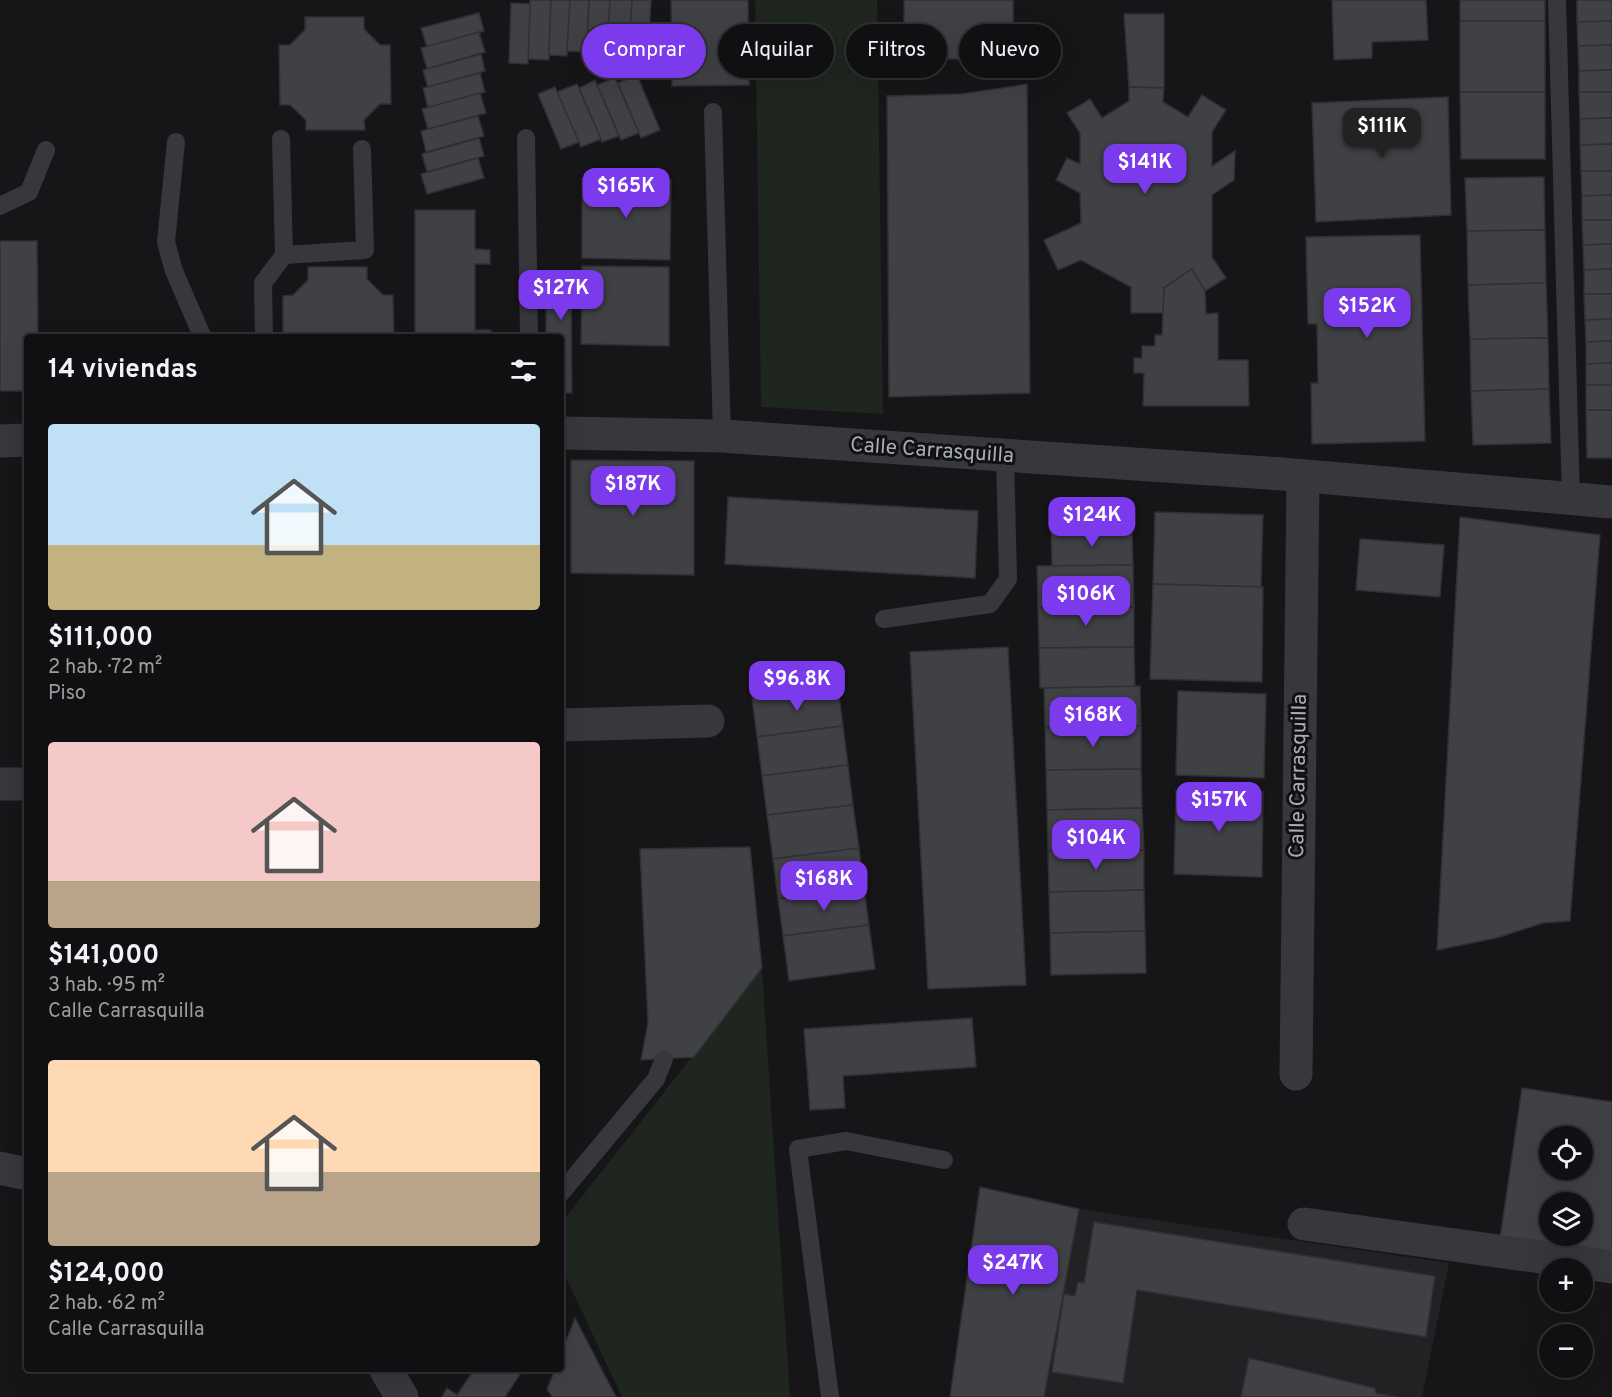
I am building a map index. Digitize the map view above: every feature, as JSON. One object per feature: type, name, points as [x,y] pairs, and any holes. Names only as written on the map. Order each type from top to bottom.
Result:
[{"type":"street","name":"Calle Carrasquilla","points":[[564,433],[722,436],[1612,502]]},
{"type":"street","points":[[0,441],[24,440]]},
{"type":"street","name":"Calle Carrasquilla","points":[[1296,1074],[1303,478]]},
{"type":"street","points":[[564,725],[708,722]]},
{"type":"street","points":[[0,784],[24,784]]},
{"type":"street","points":[[0,1168],[24,1173]]},
{"type":"street","points":[[1304,1224],[1612,1267]]},
{"type":"lane","points":[[1557,0],[1571,499]]},
{"type":"lane","points":[[713,112],[722,436]]},
{"type":"lane","points":[[526,138],[529,334]]},
{"type":"lane","points":[[264,334],[263,283],[284,255],[280,139]]},
{"type":"lane","points":[[176,142],[166,242],[174,271],[201,334]]},
{"type":"lane","points":[[284,255],[365,250],[362,149]]},
{"type":"lane","points":[[0,206],[30,192],[46,150]]},
{"type":"lane","points":[[884,619],[990,604],[1008,579],[1005,456]]},
{"type":"lane","points":[[564,1189],[656,1079],[664,1059]]},
{"type":"lane","points":[[830,1397],[798,1149],[846,1141],[944,1160]]},
{"type":"shaded area","points":[[755,0],[877,0],[877,24],[846,24],[846,78],[878,78],[883,414],[761,407],[756,78],[834,78],[834,24],[755,24]]},
{"type":"shaded area","points":[[762,968],[790,1397],[622,1397],[564,1273],[564,1219]]},
{"type":"shaded area","points":[[1079,1209],[1449,1263],[1422,1397],[1044,1397]]},
{"type":"building","points":[[530,0],[551,0],[549,60],[528,59]]},
{"type":"building","points":[[551,0],[570,0],[567,56],[549,55]]},
{"type":"building","points":[[570,0],[589,0],[588,24],[582,24],[582,52],[567,51]]},
{"type":"building","points":[[589,0],[610,0],[609,24],[588,24]]},
{"type":"building","points":[[610,0],[632,0],[631,24],[609,24]]},
{"type":"building","points":[[632,0],[651,0],[650,24],[631,24]]},
{"type":"building","points":[[671,0],[748,0],[748,24],[718,24],[718,78],[749,78],[749,85],[672,86],[672,78],[706,78],[706,24],[671,24]]},
{"type":"building","points":[[904,0],[1013,0],[1013,24],[959,24],[959,59],[947,59],[947,24],[904,24]]},
{"type":"building","points":[[1332,0],[1426,0],[1428,40],[1372,42],[1372,58],[1334,60]]},
{"type":"building","points":[[1460,0],[1545,0],[1545,21],[1460,21]]},
{"type":"building","points":[[1577,0],[1612,0],[1612,21],[1577,22]]},
{"type":"building","points":[[511,3],[530,4],[528,64],[509,63]]},
{"type":"building","points":[[479,13],[484,31],[427,47],[421,28]]},
{"type":"building","points":[[1124,14],[1164,14],[1164,88],[1129,87]]},
{"type":"building","points":[[305,17],[364,17],[364,29],[380,45],[390,45],[391,104],[380,104],[364,120],[365,130],[306,130],[306,120],[290,105],[280,105],[279,45],[290,45],[305,30]]},
{"type":"building","points":[[1460,21],[1545,21],[1545,92],[1460,92]]},
{"type":"building","points":[[1612,21],[1612,45],[1578,46],[1577,22]]},
{"type":"building","points":[[479,32],[485,52],[427,69],[421,48]]},
{"type":"building","points":[[1612,45],[1612,70],[1579,71],[1578,46]]},
{"type":"building","points":[[481,54],[485,71],[428,88],[423,70]]},
{"type":"building","points":[[1612,70],[1612,92],[1579,92],[1579,71]]},
{"type":"building","points":[[480,73],[485,92],[428,108],[423,88]]},
{"type":"building","points":[[615,78],[639,133],[621,140],[597,85]]},
{"type":"building","points":[[630,78],[638,78],[660,130],[641,138],[618,83]]},
{"type":"building","points":[[595,80],[619,136],[602,142],[579,88]]},
{"type":"building","points":[[577,84],[601,139],[581,147],[557,92]]},
{"type":"building","points":[[1027,84],[1030,393],[889,397],[887,96],[962,94]]},
{"type":"building","points":[[555,87],[579,142],[561,149],[538,94]]},
{"type":"building","points":[[1129,87],[1164,88],[1163,102],[1188,117],[1202,95],[1226,110],[1212,132],[1212,166],[1235,151],[1234,180],[1212,195],[1212,257],[1226,278],[1205,291],[1192,269],[1164,288],[1163,313],[1131,313],[1131,287],[1081,260],[1058,270],[1044,240],[1081,223],[1080,193],[1056,180],[1067,158],[1080,164],[1080,133],[1067,113],[1090,99],[1102,118],[1129,101]]},
{"type":"building","points":[[1460,92],[1545,92],[1545,159],[1461,159]]},
{"type":"building","points":[[1579,92],[1612,92],[1612,118],[1580,119]]},
{"type":"building","points":[[480,93],[486,113],[428,129],[422,109]]},
{"type":"building","points":[[1448,97],[1451,215],[1316,222],[1312,103]]},
{"type":"building","points":[[478,116],[484,136],[426,152],[421,131]]},
{"type":"building","points":[[1612,118],[1612,144],[1580,145],[1580,119]]},
{"type":"building","points":[[479,138],[484,156],[427,172],[422,154]]},
{"type":"building","points":[[1612,144],[1612,171],[1581,171],[1580,145]]},
{"type":"building","points":[[478,158],[484,178],[427,194],[421,174]]},
{"type":"building","points":[[1581,171],[1612,171],[1612,195],[1582,196]]},
{"type":"building","points":[[1544,177],[1545,230],[1467,231],[1465,178]]},
{"type":"building","points":[[582,179],[671,180],[670,260],[582,258]]},
{"type":"building","points":[[1612,195],[1612,220],[1582,220],[1582,196]]},
{"type":"building","points":[[415,210],[475,210],[475,249],[490,250],[490,264],[475,264],[475,330],[491,330],[491,334],[415,334]]},
{"type":"building","points":[[1582,220],[1612,220],[1612,244],[1583,245]]},
{"type":"building","points":[[1545,230],[1546,283],[1468,285],[1467,231]]},
{"type":"building","points":[[1420,235],[1425,441],[1312,444],[1311,383],[1318,383],[1317,324],[1308,324],[1306,237]]},
{"type":"building","points":[[0,241],[37,241],[38,334],[24,334],[24,391],[0,391]]},
{"type":"building","points":[[1612,244],[1612,269],[1584,270],[1583,245]]},
{"type":"building","points":[[582,266],[669,267],[669,346],[581,344]]},
{"type":"building","points":[[308,267],[367,267],[367,279],[383,295],[393,295],[394,334],[283,334],[283,296],[293,295],[308,280]]},
{"type":"building","points":[[1192,269],[1205,291],[1206,314],[1218,313],[1218,360],[1248,360],[1249,406],[1143,406],[1144,373],[1134,373],[1134,358],[1142,358],[1142,346],[1155,346],[1155,335],[1162,335],[1164,288]]},
{"type":"building","points":[[1612,269],[1612,294],[1584,294],[1584,270]]},
{"type":"building","points":[[546,272],[571,272],[572,393],[564,393],[564,334],[546,334]]},
{"type":"building","points":[[1546,283],[1548,338],[1470,339],[1468,285]]},
{"type":"building","points":[[1584,294],[1612,294],[1612,319],[1585,320]]},
{"type":"building","points":[[1612,319],[1612,341],[1586,342],[1585,320]]},
{"type":"building","points":[[1548,338],[1549,389],[1471,391],[1470,339]]},
{"type":"building","points":[[1612,341],[1612,363],[1586,364],[1586,342]]},
{"type":"building","points":[[1612,363],[1612,385],[1586,385],[1586,364]]},
{"type":"building","points":[[1586,385],[1612,385],[1612,410],[1586,410]]},
{"type":"building","points":[[1549,389],[1551,443],[1473,445],[1471,391]]},
{"type":"building","points":[[1586,410],[1612,410],[1612,458],[1587,458]]},
{"type":"building","points":[[571,460],[694,461],[694,575],[571,573]]},
{"type":"building","points":[[728,497],[978,511],[975,578],[725,564]]},
{"type":"building","points":[[1155,512],[1263,515],[1261,587],[1153,584]]},
{"type":"building","points":[[1460,517],[1600,535],[1570,921],[1543,923],[1496,938],[1437,950]]},
{"type":"building","points":[[1132,530],[1133,565],[1052,566],[1051,531]]},
{"type":"building","points":[[1360,539],[1444,545],[1440,597],[1356,590]]},
{"type":"building","points":[[1133,565],[1134,607],[1038,608],[1037,566]]},
{"type":"building","points":[[1153,584],[1263,587],[1262,682],[1150,679]]},
{"type":"building","points":[[1134,607],[1134,647],[1039,648],[1038,608]]},
{"type":"building","points":[[1008,647],[1026,985],[928,989],[910,652]]},
{"type":"building","points":[[1134,647],[1135,687],[1040,688],[1039,648]]},
{"type":"building","points":[[1140,686],[1141,726],[1045,728],[1044,688]]},
{"type":"building","points":[[838,688],[843,726],[757,737],[752,698]]},
{"type":"building","points":[[1178,691],[1266,694],[1264,778],[1176,775]]},
{"type":"building","points":[[843,726],[848,765],[762,776],[757,737]]},
{"type":"building","points":[[1141,726],[1141,769],[1046,770],[1045,728]]},
{"type":"building","points":[[848,765],[853,805],[767,815],[762,776]]},
{"type":"building","points":[[1141,769],[1142,808],[1047,810],[1046,770]]},
{"type":"building","points":[[1176,790],[1263,792],[1262,877],[1174,874]]},
{"type":"building","points":[[853,805],[859,848],[773,859],[767,815]]},
{"type":"building","points":[[1142,808],[1144,850],[1048,851],[1047,810]]},
{"type":"building","points":[[750,847],[762,968],[694,1057],[641,1060],[648,1023],[640,849]]},
{"type":"building","points":[[859,848],[864,888],[778,899],[773,859]]},
{"type":"building","points":[[1144,850],[1144,890],[1049,892],[1048,851]]},
{"type":"building","points":[[864,888],[869,925],[783,936],[778,899]]},
{"type":"building","points":[[1144,890],[1145,931],[1050,933],[1049,892]]},
{"type":"building","points":[[869,925],[875,969],[789,981],[783,936]]},
{"type":"building","points":[[1145,931],[1146,973],[1051,975],[1050,933]]},
{"type":"building","points":[[972,1018],[976,1067],[843,1076],[845,1108],[810,1110],[804,1029]]},
{"type":"building","points":[[1522,1088],[1612,1102],[1612,1257],[1544,1246],[1593,1246],[1593,1192],[1539,1192],[1539,1245],[1500,1239]]},
{"type":"building","points":[[980,1187],[1079,1209],[1044,1397],[950,1397]]},
{"type":"building","points":[[1094,1222],[1435,1276],[1426,1337],[1137,1290],[1123,1383],[1052,1372],[1064,1294],[1075,1296],[1078,1282],[1084,1283]]},
{"type":"building","points":[[575,1318],[616,1397],[552,1397],[547,1389],[554,1372],[564,1372],[564,1346]]},
{"type":"building","points":[[1249,1358],[1375,1388],[1376,1393],[1396,1397],[1241,1397]]},
{"type":"building","points":[[473,1372],[522,1372],[505,1397],[442,1397],[447,1388],[457,1395]]}]
